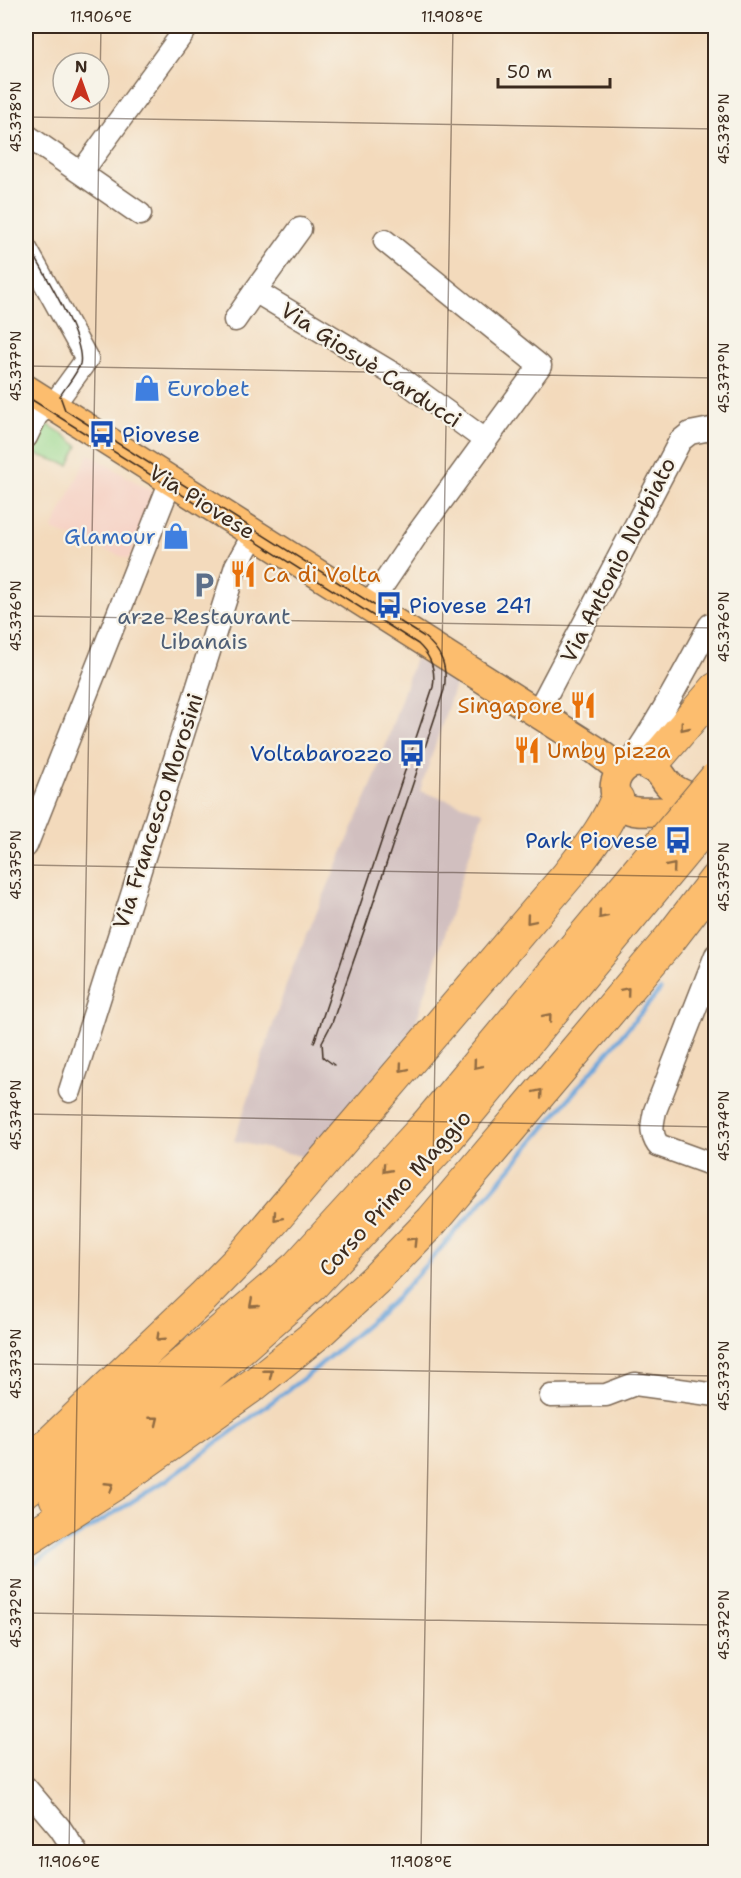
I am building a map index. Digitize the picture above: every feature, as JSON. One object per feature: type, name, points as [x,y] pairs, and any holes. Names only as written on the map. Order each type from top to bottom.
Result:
[{"type":"highway","points":[[26,1466],[243,1256],[568,875],[610,815],[629,775],[716,689]]},
{"type":"highway","name":"Corso Primo Maggio","points":[[26,1520],[116,1452],[209,1376],[305,1275],[426,1126],[711,814],[716,778]]},
{"type":"highway","points":[[26,1540],[117,1482],[256,1383],[318,1333],[377,1278],[432,1221],[670,939],[716,879]]},
{"type":"highway","name":"Corso Primo Maggio","points":[[26,1490],[305,1275]]},
{"type":"main road","name":"Via Piovese","points":[[26,389],[594,749],[629,775],[675,789],[711,814]]},
{"type":"main road","name":"Via Piovese","points":[[629,775],[627,809],[637,812],[711,814]]},
{"type":"street","points":[[81,173],[188,26]]},
{"type":"street","points":[[26,135],[140,214]]},
{"type":"street","name":"Via Giosuè Carducci","points":[[235,320],[300,230]]},
{"type":"street","name":"Via Giosuè Carducci","points":[[368,607],[418,533],[540,366],[385,241]]},
{"type":"street","points":[[26,249],[87,359],[52,407],[41,411],[26,436]]},
{"type":"street","name":"Via Giosuè Carducci","points":[[255,291],[400,378],[486,440]]},
{"type":"street","name":"Via Antonio Norbiato","points":[[537,713],[680,441],[690,433],[716,428]]},
{"type":"street","points":[[26,846],[166,493],[172,483]]},
{"type":"street","name":"Via Francesco Morosini","points":[[70,1091],[236,566],[254,534]]},
{"type":"street","points":[[629,775],[676,683],[710,625],[716,627]]},
{"type":"street","points":[[716,955],[651,1126],[652,1137],[658,1145],[716,1166]]},
{"type":"street","points":[[551,1396],[606,1395],[635,1384],[716,1395]]},
{"type":"street","points":[[26,1789],[60,1828],[76,1852]]},
{"type":"shaded area","points":[[89,454],[155,494],[129,559],[52,530]]},
{"type":"shaded area","points":[[415,658],[456,682],[420,791],[483,812],[410,1041],[310,1158],[234,1141],[290,974],[375,777]]},
{"type":"green space","points":[[47,424],[78,446],[69,465],[32,453]]},
{"type":"waterway","points":[[26,1568],[168,1479],[308,1375],[392,1303],[481,1203],[660,990]]},
{"type":"tram line","points":[[26,241],[69,320],[80,353],[79,368],[60,396],[65,410],[423,636],[435,648],[442,660],[445,674],[444,690],[365,928],[332,1023],[322,1042],[323,1057],[334,1065]]},
{"type":"tram line","points":[[26,396],[418,644],[429,658],[434,675],[433,687],[314,1043]]},
{"type":"place","name":"Eurobet","points":[[147,388]]},
{"type":"place","name":"Piovese","points":[[102,434]]},
{"type":"place","name":"Glamour","points":[[176,536]]},
{"type":"place","name":"Ca di Volta","points":[[243,574]]},
{"type":"place","name":"arze Restaurant Libanais","points":[[204,585]]},
{"type":"place","name":"Piovese 241","points":[[389,605]]},
{"type":"place","name":"Singapore","points":[[583,705]]},
{"type":"place","name":"Umby pizza","points":[[527,750]]},
{"type":"place","name":"Voltabarozzo","points":[[412,753]]},
{"type":"place","name":"Park Piovese","points":[[678,840]]}]
